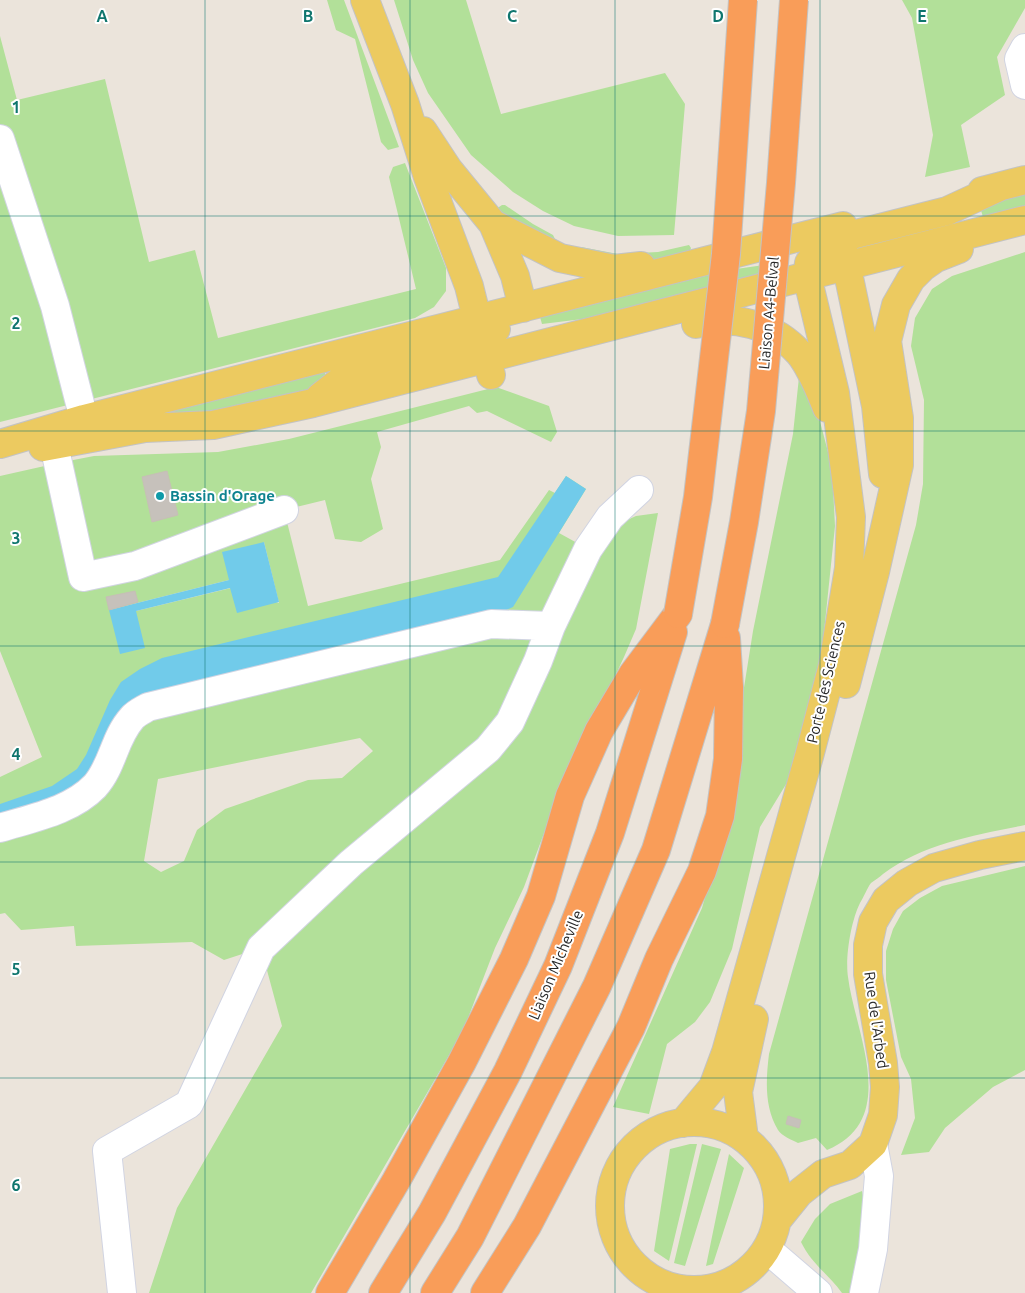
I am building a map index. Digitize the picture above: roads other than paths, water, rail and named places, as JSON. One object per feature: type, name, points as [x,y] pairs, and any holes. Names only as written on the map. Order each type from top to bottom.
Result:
[{"type":"highway","points":[[330,1293],[462,1062],[514,959],[541,896],[570,796],[599,731],[633,674],[678,614],[698,497],[724,264],[743,0]]},
{"type":"highway","name":"Liaison A4-Belval","points":[[725,624],[744,522],[761,411],[781,182],[794,0]]},
{"type":"highway","name":"Liaison Micheville","points":[[383,1293],[432,1213],[503,1080],[558,966],[610,832],[678,614]]},
{"type":"highway","points":[[435,1293],[470,1237],[597,986],[656,850],[725,624]]},
{"type":"highway","points":[[485,1293],[527,1226],[631,1027],[659,959],[702,871],[720,816],[728,759],[730,687],[725,624]]},
{"type":"main road","points":[[366,0],[405,104],[428,178],[469,286],[484,348]]},
{"type":"main road","points":[[405,104],[448,169],[493,224],[515,276],[523,308]]},
{"type":"main road","points":[[71,435],[149,447],[216,443],[484,348],[523,308],[708,261],[947,211],[999,187],[1025,180]]},
{"type":"main road","points":[[0,454],[71,435],[484,348],[807,276],[1024,220]]},
{"type":"main road","name":"Porte des Sciences","points":[[744,1138],[738,1092],[744,1058],[857,642],[900,465],[900,418],[887,341],[896,305],[911,279],[936,258],[1024,220]]},
{"type":"main road","points":[[493,224],[560,258],[614,269],[708,261]]},
{"type":"main road","points":[[807,276],[809,263],[819,250],[839,233]]},
{"type":"main road","name":"Porte des Sciences","points":[[839,233],[876,406],[882,452],[886,520]]},
{"type":"main road","name":"Porte des Sciences","points":[[683,1122],[713,1087],[726,1052],[833,665],[849,568],[851,517],[835,393],[807,276]]},
{"type":"main road","points":[[0,444],[145,428],[213,425],[313,403],[352,372],[484,348],[709,321],[741,322],[760,326],[780,336],[800,354],[819,388],[843,451]]},
{"type":"main road","name":"Rue de l'Arbed","points":[[873,1144],[883,1114],[886,1087],[884,1063],[868,974],[868,945],[873,922],[886,900],[907,883],[934,868],[980,855],[1025,846]]},
{"type":"main road","points":[[683,1122],[704,1122],[725,1128],[744,1138],[760,1153],[771,1171],[778,1195],[778,1219],[774,1235],[767,1249],[745,1273],[714,1290],[692,1291],[650,1285],[630,1262],[618,1243],[611,1222],[610,1198],[616,1175],[626,1155],[635,1145],[661,1128],[683,1122]]},
{"type":"main road","points":[[778,1219],[800,1193],[823,1174],[850,1164],[873,1144]]},
{"type":"main road","points":[[771,1171],[823,1174]]},
{"type":"street","points":[[1025,48],[1019,59],[1025,85]]},
{"type":"street","points":[[0,138],[55,306],[71,435],[83,577],[135,566],[284,510]]},
{"type":"street","points":[[122,1293],[107,1151],[189,1104],[261,948],[351,863],[488,749],[510,722],[538,661],[551,626],[588,549],[610,517],[639,490]]},
{"type":"street","points":[[0,828],[59,810],[95,786],[107,768],[123,729],[134,716],[148,707],[491,624],[551,626]]},
{"type":"street","points":[[864,1293],[873,1249],[879,1176],[873,1144]]},
{"type":"street","points":[[767,1249],[818,1293]]},
{"type":"water","points":[[566,476],[586,489],[513,607],[490,617],[146,702],[92,782],[0,823],[0,804],[52,786],[77,769],[86,755],[110,700],[121,682],[140,669],[162,658],[498,577]]},
{"type":"water","points":[[264,542],[279,602],[237,613],[230,588],[136,611],[145,648],[120,654],[109,610],[229,580],[222,552]]},
{"type":"place","name":"Bassin d'Orage","points":[[160,496]]}]
